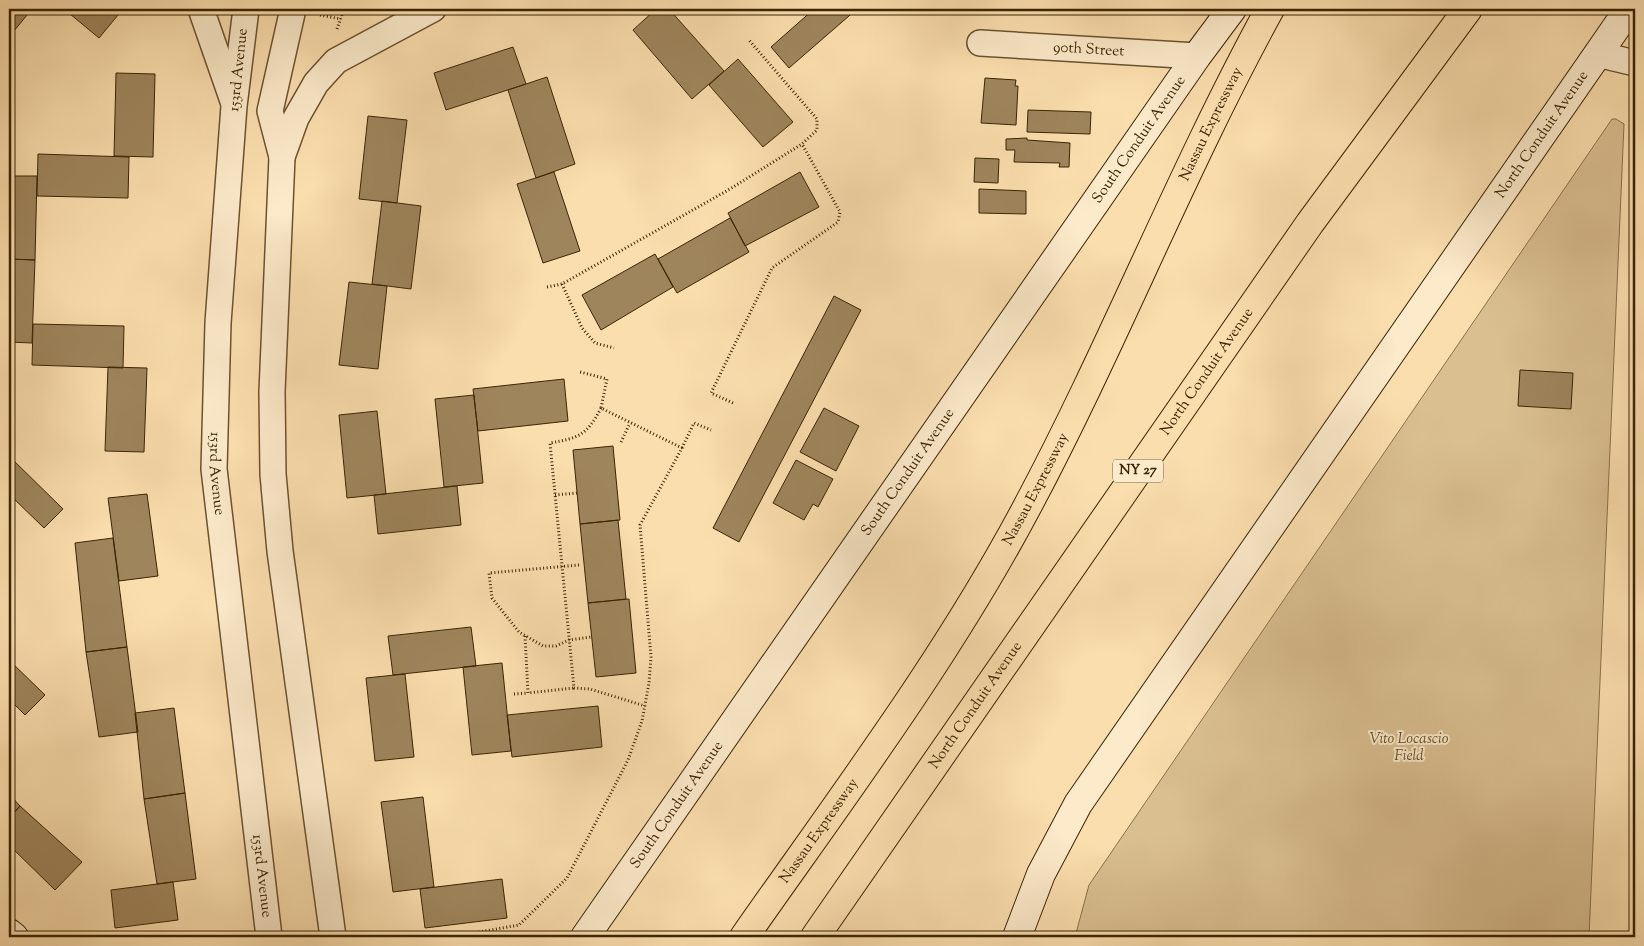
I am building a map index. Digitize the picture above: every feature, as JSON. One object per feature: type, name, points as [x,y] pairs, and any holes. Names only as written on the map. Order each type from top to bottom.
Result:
[{"type":"highway","name":"Nassau Expressway","points":[[744,937],[898,717],[986,579],[1027,508],[1099,361],[1189,168],[1270,9]]},
{"type":"highway","name":"North Conduit Avenue","points":[[816,937],[1300,238],[1468,9]]},
{"type":"street","points":[[201,9],[234,106]]},
{"type":"street","name":"153rd Avenue","points":[[246,9],[234,106],[218,323],[214,470],[269,937]]},
{"type":"street","points":[[282,157],[296,118],[316,84],[336,61],[433,9]]},
{"type":"street","name":"South Conduit Avenue","points":[[585,937],[1197,56],[1232,9]]},
{"type":"street","name":"North Conduit Avenue","points":[[1017,937],[1041,874],[1078,804],[1629,9]]},
{"type":"street","points":[[304,12],[270,111],[282,157],[272,392],[273,474],[280,551],[332,937]]},
{"type":"street","name":"90th Street","points":[[980,43],[1197,56]]},
{"type":"street","points":[[1597,54],[1635,63]]},
{"type":"street","points":[[9,933],[14,937]]},
{"type":"path","points":[[304,12],[341,19],[344,9]]},
{"type":"path","points":[[547,287],[562,284],[730,189],[802,144],[817,130],[817,119],[748,39]]},
{"type":"path","points":[[733,403],[710,393],[772,268],[838,222],[840,212],[802,144]]},
{"type":"path","points":[[562,284],[582,328],[595,343],[614,348]]},
{"type":"path","points":[[574,688],[550,443],[575,438],[591,427],[601,408],[607,379],[580,372]]},
{"type":"path","points":[[601,408],[682,448]]},
{"type":"path","points":[[621,442],[630,423]]},
{"type":"path","points":[[469,937],[468,934],[519,926],[567,878],[628,760],[645,706],[652,657],[640,525],[694,423],[711,430]]},
{"type":"path","points":[[555,495],[577,493]]},
{"type":"path","points":[[579,565],[489,573],[492,598],[519,632],[544,646],[556,646],[569,640],[591,637]]},
{"type":"path","points":[[524,635],[528,693]]},
{"type":"path","points":[[514,694],[574,688],[590,689],[645,706]]},
{"type":"green space","name":"Vito Locascio Field","points":[[1612,119],[1616,119],[1624,124],[1589,937],[1075,937],[1089,885]]},
{"type":"building","points":[[9,9],[32,9],[9,37]]},
{"type":"building","points":[[64,9],[123,9],[99,38]]},
{"type":"building","points":[[656,9],[669,9],[724,71],[692,99],[633,30]]},
{"type":"building","points":[[814,9],[857,9],[789,68],[771,47]]},
{"type":"building","points":[[513,47],[526,84],[446,110],[434,73]]},
{"type":"building","points":[[738,59],[793,122],[763,147],[709,85]]},
{"type":"building","points":[[116,73],[155,74],[153,157],[114,156]]},
{"type":"building","points":[[547,77],[575,164],[536,178],[508,90]]},
{"type":"building","points":[[985,78],[1016,80],[1015,86],[1018,86],[1016,125],[981,123]]},
{"type":"building","points":[[1028,110],[1091,112],[1090,134],[1027,132]]},
{"type":"building","points":[[368,116],[407,120],[397,203],[359,199]]},
{"type":"building","points":[[1027,138],[1027,140],[1070,143],[1069,167],[1059,167],[1060,163],[1014,162],[1015,150],[1006,150],[1006,139]]},
{"type":"building","points":[[38,154],[129,157],[128,198],[37,196]]},
{"type":"building","points":[[975,158],[999,159],[998,183],[974,182]]},
{"type":"building","points":[[554,172],[580,251],[543,263],[517,184]]},
{"type":"building","points":[[800,172],[819,207],[745,246],[728,213]]},
{"type":"building","points":[[9,176],[37,176],[35,260],[9,259]]},
{"type":"building","points":[[979,189],[1026,191],[1026,214],[979,213]]},
{"type":"building","points":[[382,201],[421,206],[411,289],[372,284]]},
{"type":"building","points":[[730,218],[749,252],[677,293],[658,259]]},
{"type":"building","points":[[655,254],[673,287],[601,330],[582,295]]},
{"type":"building","points":[[9,259],[35,260],[32,343],[9,342]]},
{"type":"building","points":[[349,282],[387,286],[378,369],[339,365]]},
{"type":"building","points":[[834,296],[861,310],[739,542],[713,528]]},
{"type":"building","points":[[33,324],[124,326],[123,368],[32,365]]},
{"type":"building","points":[[108,367],[147,368],[144,452],[105,451]]},
{"type":"building","points":[[1520,370],[1573,373],[1571,409],[1518,406]]},
{"type":"building","points":[[564,379],[568,421],[478,431],[473,389]]},
{"type":"building","points":[[474,395],[483,483],[444,487],[435,399]]},
{"type":"building","points":[[824,408],[859,426],[836,471],[800,452]]},
{"type":"building","points":[[377,411],[386,494],[347,498],[339,415]]},
{"type":"building","points":[[613,446],[620,520],[580,524],[573,450]]},
{"type":"building","points":[[9,456],[63,509],[44,528],[9,494]]},
{"type":"building","points":[[796,460],[833,479],[818,507],[813,504],[804,520],[773,503]]},
{"type":"building","points":[[457,486],[461,525],[378,534],[374,495]]},
{"type":"building","points":[[147,494],[158,576],[119,581],[108,498]]},
{"type":"building","points":[[618,520],[626,599],[588,603],[580,524]]},
{"type":"building","points":[[113,538],[127,647],[86,652],[75,543]]},
{"type":"building","points":[[629,599],[636,673],[596,677],[588,603]]},
{"type":"building","points":[[471,627],[476,666],[393,675],[388,636]]},
{"type":"building","points":[[127,647],[138,732],[99,737],[86,652]]},
{"type":"building","points":[[9,660],[45,695],[25,715],[9,699]]},
{"type":"building","points":[[502,663],[511,751],[472,755],[463,667]]},
{"type":"building","points":[[405,674],[414,757],[375,761],[366,678]]},
{"type":"building","points":[[598,706],[602,747],[512,757],[507,715]]},
{"type":"building","points":[[174,708],[185,793],[144,799],[135,713]]},
{"type":"building","points":[[185,793],[196,879],[157,884],[144,799]]},
{"type":"building","points":[[9,794],[20,806],[9,818]]},
{"type":"building","points":[[423,797],[434,887],[393,892],[381,802]]},
{"type":"building","points":[[20,806],[82,862],[55,890],[9,845],[9,818]]},
{"type":"building","points":[[502,879],[507,918],[425,928],[420,889]]},
{"type":"building","points":[[173,882],[178,920],[115,928],[111,890]]}]
